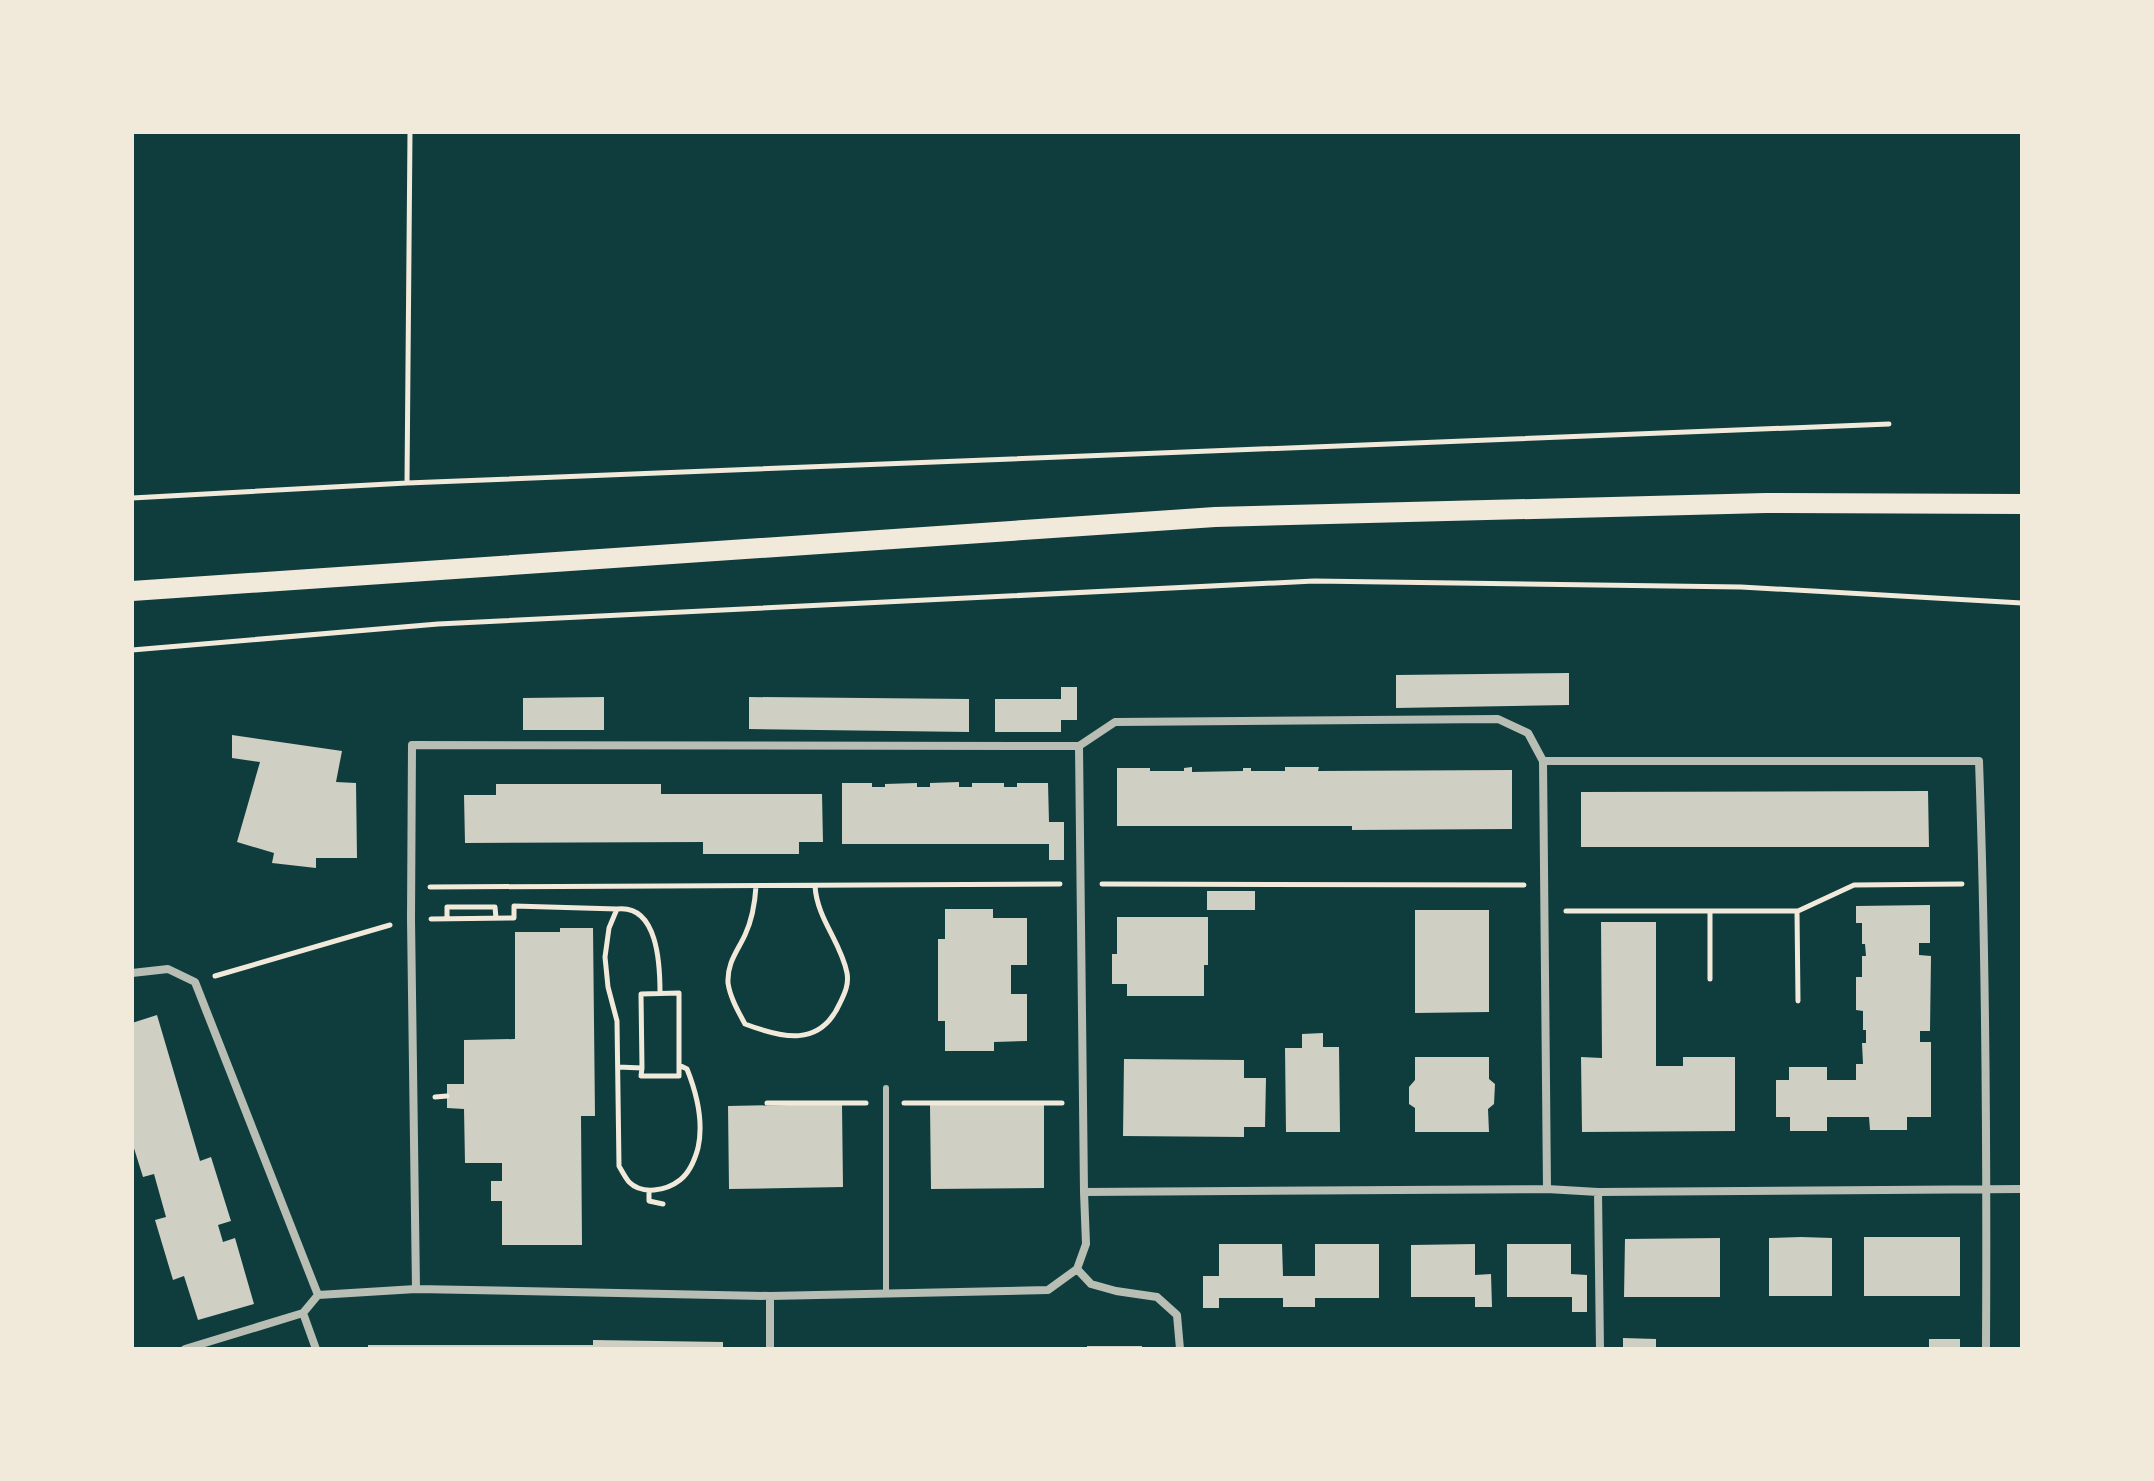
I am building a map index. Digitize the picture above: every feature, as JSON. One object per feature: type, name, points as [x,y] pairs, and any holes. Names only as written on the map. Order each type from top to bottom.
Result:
[{"type":"main road","points":[[132,591],[1215,517],[1766,503],[2022,504]]},
{"type":"street","points":[[416,1289],[412,745],[1079,746],[1115,722],[1498,719],[1528,733],[1543,761],[1547,1189]]},
{"type":"street","points":[[185,1349],[303,1313],[318,1295],[416,1289],[770,1296],[1048,1290],[1077,1269],[1086,1244],[1079,746]]},
{"type":"street","points":[[1543,761],[1979,761],[1987,1190],[1986,1349]]},
{"type":"street","points":[[132,973],[168,969],[195,982],[318,1295]]},
{"type":"street","points":[[1084,1192],[2022,1189]]},
{"type":"street","points":[[1598,1192],[1600,1349]]},
{"type":"street","points":[[1077,1269],[1091,1284],[1157,1297],[1177,1315],[1180,1349]]},
{"type":"street","points":[[770,1296],[770,1349]]},
{"type":"street","points":[[303,1313],[316,1349]]},
{"type":"lane","points":[[886,1088],[886,1293]]},
{"type":"path","points":[[407,483],[410,132]]},
{"type":"path","points":[[132,498],[407,483],[1889,424]]},
{"type":"path","points":[[132,650],[438,624],[1314,581],[1741,587],[2022,603]]},
{"type":"path","points":[[412,888],[1079,884],[1545,886]]},
{"type":"path","points":[[1545,911],[1797,911],[1854,885],[1983,884]]},
{"type":"path","points":[[756,886],[752,918],[730,961],[728,981],[732,997],[745,1024],[773,1035],[803,1036],[820,1030],[836,1013],[847,987],[843,961],[824,923],[815,886]]},
{"type":"path","points":[[195,982],[411,919],[514,918],[514,906],[628,907],[640,914],[654,938],[660,964],[660,993]]},
{"type":"path","points":[[447,919],[447,907],[495,907],[496,918]]},
{"type":"path","points":[[617,909],[609,928],[605,957],[608,987],[617,1021],[619,1166],[627,1180],[637,1188],[649,1191],[681,1180],[692,1165],[698,1148],[701,1117],[695,1089],[687,1069],[679,1065]]},
{"type":"path","points":[[1710,911],[1710,979]]},
{"type":"path","points":[[1797,911],[1798,1001]]},
{"type":"path","points":[[679,993],[679,1065],[679,1076],[641,1076],[641,994],[679,993]]},
{"type":"path","points":[[618,1067],[642,1068]]},
{"type":"path","points":[[767,1103],[1083,1103]]},
{"type":"path","points":[[649,1191],[649,1201],[663,1204]]},
{"type":"building","points":[[1569,673],[1569,705],[1396,708],[1396,675]]},
{"type":"building","points":[[1061,687],[1077,687],[1077,720],[1061,720],[1061,732],[995,732],[995,699],[1061,699]]},
{"type":"building","points":[[604,697],[604,730],[523,730],[523,698]]},
{"type":"building","points":[[749,697],[969,699],[969,732],[749,729]]},
{"type":"building","points":[[232,735],[342,751],[336,782],[356,783],[357,858],[316,858],[316,868],[272,863],[274,853],[237,842],[260,762],[232,758]]},
{"type":"building","points":[[1192,767],[1192,772],[1243,771],[1243,768],[1251,768],[1251,771],[1285,771],[1285,767],[1319,767],[1318,771],[1512,770],[1512,829],[1117,826],[1117,768],[1184,771],[1184,768]]},
{"type":"building","points":[[959,782],[959,787],[972,787],[972,783],[1004,783],[1004,787],[1017,787],[1017,783],[1048,783],[1049,822],[1064,822],[1064,860],[1049,860],[1049,844],[842,844],[842,783],[872,783],[872,787],[885,787],[885,784],[917,783],[917,787],[930,787],[930,783]]},
{"type":"building","points":[[496,784],[661,784],[661,794],[822,794],[823,842],[799,842],[799,854],[703,854],[703,842],[465,843],[464,795],[496,795]]},
{"type":"building","points":[[1928,791],[1929,847],[1581,847],[1581,792]]},
{"type":"building","points":[[1207,891],[1255,891],[1255,910],[1207,910]]},
{"type":"building","points":[[1930,905],[1930,943],[1919,943],[1919,955],[1931,956],[1930,1031],[1920,1031],[1920,1042],[1931,1042],[1931,1117],[1907,1117],[1907,1130],[1870,1130],[1869,1117],[1827,1117],[1827,1131],[1790,1131],[1790,1117],[1776,1117],[1776,1080],[1789,1080],[1789,1067],[1827,1067],[1827,1080],[1856,1080],[1856,1064],[1863,1064],[1862,1043],[1866,1043],[1866,1030],[1863,1030],[1863,1011],[1856,1010],[1856,977],[1862,977],[1862,956],[1866,956],[1865,944],[1862,944],[1862,923],[1856,923],[1856,906]]},
{"type":"building","points":[[945,909],[993,909],[993,918],[1027,918],[1027,965],[1011,965],[1011,994],[1027,994],[1027,1041],[994,1042],[994,1051],[945,1051],[945,1021],[938,1021],[938,939],[945,939]]},
{"type":"building","points":[[1415,910],[1489,910],[1489,1012],[1415,1013]]},
{"type":"building","points":[[1117,917],[1208,917],[1208,965],[1204,965],[1204,996],[1127,996],[1127,984],[1112,984],[1112,954],[1117,954]]},
{"type":"building","points":[[1601,922],[1656,922],[1656,1066],[1683,1066],[1683,1057],[1735,1057],[1735,1131],[1582,1132],[1581,1057],[1602,1058]]},
{"type":"building","points":[[560,928],[593,928],[595,1116],[581,1116],[582,1245],[502,1245],[502,1201],[491,1201],[491,1181],[502,1181],[502,1163],[465,1163],[464,1109],[447,1108],[447,1084],[464,1084],[464,1040],[515,1039],[515,932],[560,932]]},
{"type":"building","points":[[157,1015],[200,1161],[211,1157],[231,1221],[218,1225],[223,1242],[235,1238],[254,1304],[198,1320],[184,1276],[173,1280],[155,1220],[166,1217],[154,1174],[143,1177],[132,1142],[132,1023]]},
{"type":"building","points":[[1323,1033],[1323,1047],[1339,1047],[1340,1132],[1286,1132],[1285,1048],[1302,1048],[1302,1034]]},
{"type":"building","points":[[1415,1057],[1489,1057],[1489,1079],[1495,1084],[1494,1104],[1488,1109],[1489,1132],[1415,1132],[1415,1108],[1409,1104],[1409,1087],[1415,1080]]},
{"type":"building","points":[[1124,1059],[1244,1060],[1244,1078],[1266,1078],[1265,1127],[1244,1127],[1244,1137],[1123,1136]]},
{"type":"building","points":[[842,1104],[843,1187],[729,1189],[728,1106]]},
{"type":"building","points":[[1044,1104],[1044,1188],[931,1189],[930,1105]]},
{"type":"building","points":[[1864,1237],[1960,1237],[1960,1296],[1864,1296]]},
{"type":"building","points":[[1720,1238],[1720,1297],[1624,1297],[1625,1239]]},
{"type":"building","points":[[1769,1238],[1832,1238],[1832,1296],[1769,1296]]},
{"type":"building","points":[[1219,1244],[1282,1244],[1283,1276],[1315,1276],[1315,1244],[1379,1244],[1379,1298],[1315,1298],[1315,1307],[1283,1307],[1283,1298],[1219,1298],[1219,1308],[1203,1308],[1203,1276],[1219,1276]]},
{"type":"building","points":[[1475,1244],[1475,1275],[1491,1274],[1492,1307],[1475,1307],[1475,1297],[1411,1297],[1411,1245]]},
{"type":"building","points":[[1507,1244],[1571,1244],[1571,1274],[1587,1275],[1587,1312],[1572,1312],[1572,1297],[1507,1297]]},
{"type":"building","points":[[1623,1338],[1656,1339],[1656,1349],[1623,1349]]},
{"type":"building","points":[[1929,1339],[1960,1339],[1960,1349],[1929,1349]]},
{"type":"building","points":[[593,1340],[723,1342],[723,1349],[368,1349],[368,1345],[593,1345]]},
{"type":"building","points":[[1087,1346],[1142,1346],[1142,1349],[1087,1349]]}]
